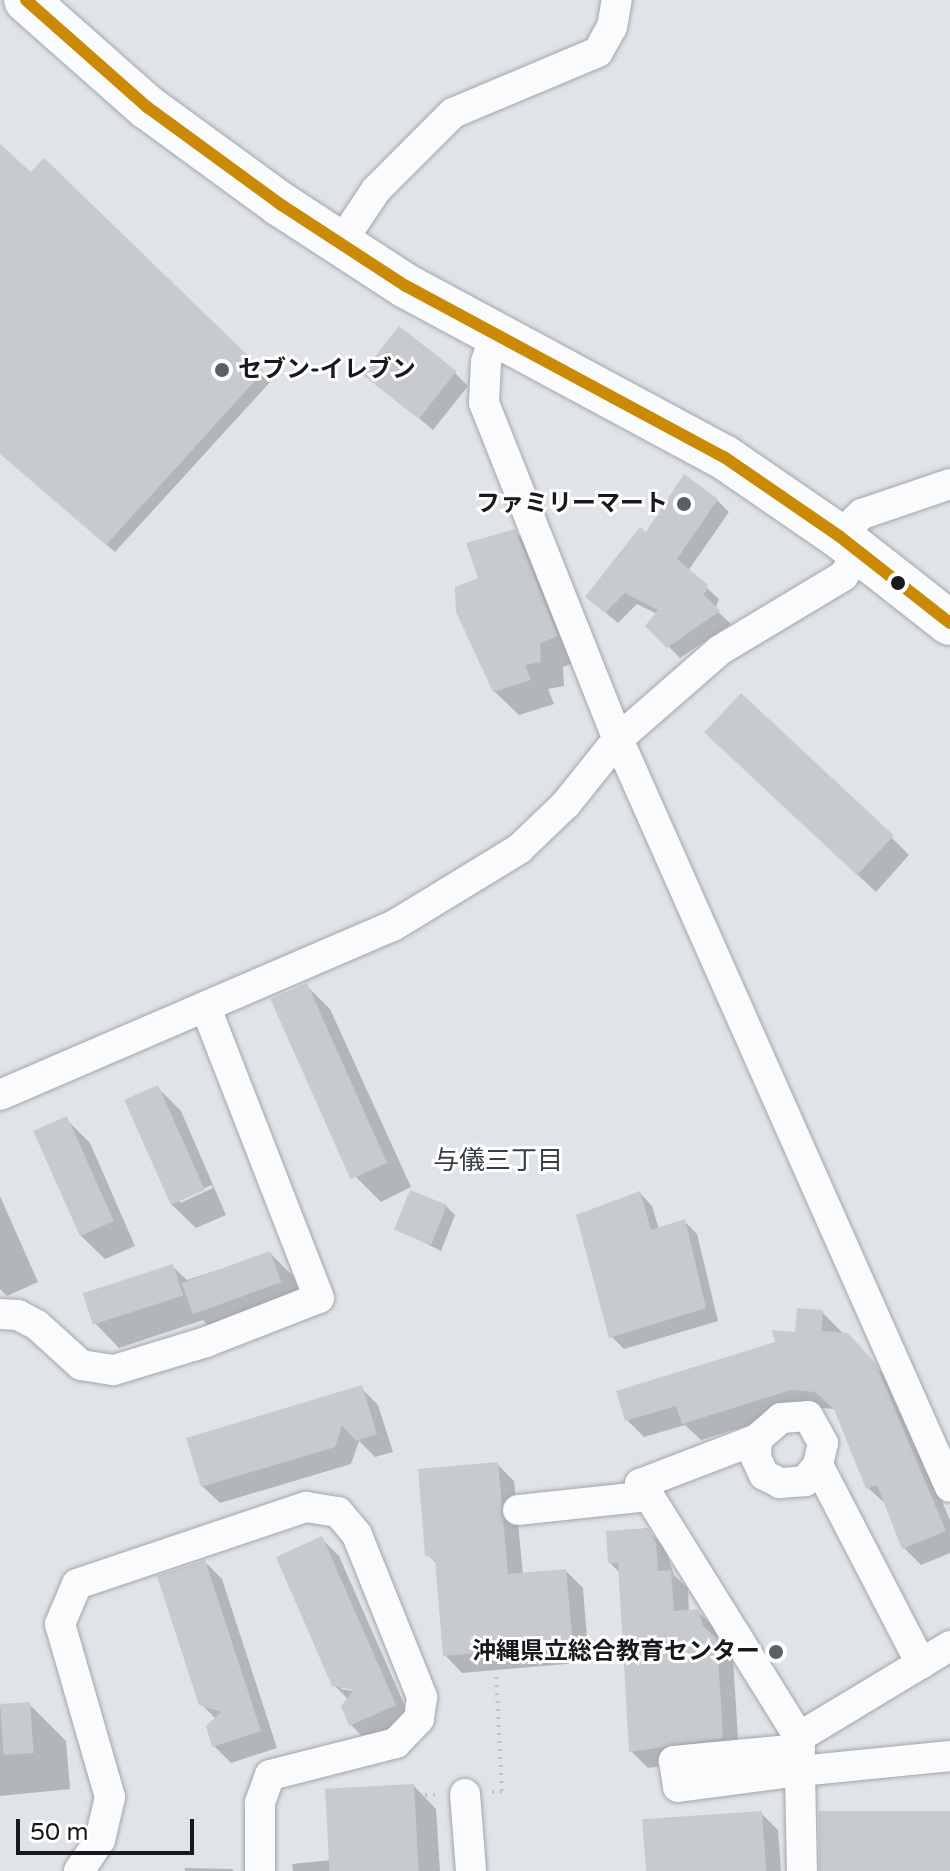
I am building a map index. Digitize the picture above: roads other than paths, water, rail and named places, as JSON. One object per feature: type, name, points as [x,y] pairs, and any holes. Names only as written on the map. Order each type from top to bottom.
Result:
[{"type":"highway","points":[[26,0],[147,107],[340,244],[495,333],[724,457],[849,544],[949,619]]},
{"type":"street","points":[[340,244],[376,190],[453,113],[598,52],[612,27],[617,0]]},
{"type":"street","points":[[495,333],[486,362],[484,403],[618,739],[950,1487]]},
{"type":"street","points":[[0,1095],[393,926],[519,849],[566,804],[618,739],[720,650],[843,576],[849,544],[862,514],[950,484]]},
{"type":"street","points":[[0,1314],[18,1315],[37,1325],[81,1365],[114,1370],[206,1342],[319,1298],[206,1008]]},
{"type":"street","points":[[757,1439],[756,1458],[764,1475],[780,1483],[805,1481],[818,1465],[823,1443],[808,1416],[781,1418],[757,1439],[640,1484],[800,1752],[802,1871]]},
{"type":"street","points":[[818,1465],[921,1664]]},
{"type":"street","points":[[518,1510],[649,1496]]},
{"type":"street","points":[[79,1871],[100,1840],[110,1797],[60,1624],[77,1584],[306,1507],[338,1512],[357,1535],[422,1697],[419,1719],[396,1743],[270,1775],[260,1803],[260,1871]]},
{"type":"street","points":[[800,1752],[950,1646]]},
{"type":"street","points":[[800,1752],[950,1756]]},
{"type":"street","points":[[465,1794],[471,1871]]},
{"type":"place","name":"セブン-イレブン","points":[[222,370]]},
{"type":"place","name":"ファミリーマート","points":[[684,504]]},
{"type":"place","name":"沖縄県立総合教育センター","points":[[776,1652]]},
{"type":"district","name":"与儀三丁目","points":[[498,1161]]}]
